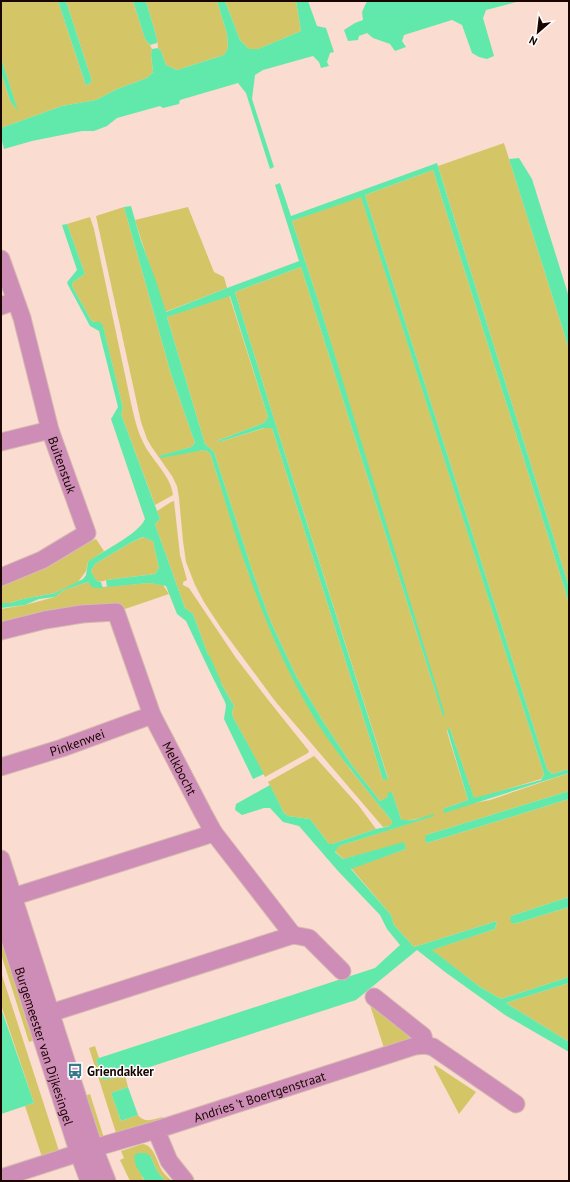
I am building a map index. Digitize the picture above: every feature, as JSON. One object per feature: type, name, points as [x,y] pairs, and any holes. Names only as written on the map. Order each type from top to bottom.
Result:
[{"type":"street","name":"Buitenstuk","points":[[1,259],[8,304],[22,318],[50,430],[87,533],[42,560],[1,577]]},
{"type":"street","points":[[1,442],[50,430]]},
{"type":"street","name":"Melkbocht","points":[[1,631],[45,620],[82,614],[116,612],[152,715],[214,833]]},
{"type":"street","name":"Pinkenwei","points":[[1,767],[62,748],[152,715]]},
{"type":"street","points":[[7,899],[214,833],[293,935]]},
{"type":"street","name":"Burgemeester van Dijkesingel","points":[[1,859],[7,899],[86,1151],[89,1181]]},
{"type":"street","name":"Burgemeester van Dijkesingel","points":[[1,911],[43,1015]]},
{"type":"street","points":[[43,1015],[293,935],[309,938],[342,971]]},
{"type":"street","points":[[374,997],[423,1036],[425,1045],[433,1047],[516,1104]]},
{"type":"street","name":"Andries 't Boertgenstraat","points":[[1,1178],[156,1130],[415,1046],[425,1045]]},
{"type":"street","points":[[156,1130],[169,1161],[185,1181]]},
{"type":"street","name":"Burgemeester van Dijkesingel","points":[[86,1151],[107,1181]]},
{"type":"shaded area","points":[[1,1],[58,1],[86,86],[92,81],[66,1],[133,1],[145,39],[152,49],[151,54],[153,72],[147,78],[117,89],[96,100],[62,106],[1,128],[1,72],[10,101],[17,109],[1,58]]},
{"type":"shaded area","points":[[58,1],[66,1],[92,81],[86,86]]},
{"type":"shaded area","points":[[133,1],[146,1],[157,43],[150,45],[145,39]]},
{"type":"shaded area","points":[[146,1],[217,1],[227,34],[228,48],[224,55],[177,70],[166,65],[161,51],[158,48],[157,39]]},
{"type":"shaded area","points":[[217,1],[225,1],[240,40],[249,49],[258,49],[301,31],[296,1],[308,1],[317,26],[326,28],[334,52],[330,53],[327,62],[329,66],[321,68],[319,62],[313,56],[263,70],[255,75],[252,99],[274,167],[270,169],[246,93],[238,83],[180,100],[179,104],[163,108],[160,106],[117,118],[107,126],[94,131],[82,131],[32,141],[4,149],[1,137],[1,128],[62,106],[96,100],[117,89],[147,78],[153,72],[151,54],[152,49],[158,48],[161,51],[166,65],[177,70],[224,55],[228,48],[227,34]]},
{"type":"shaded area","points":[[225,1],[296,1],[301,31],[258,49],[249,49],[240,40]]},
{"type":"shaded area","points":[[367,1],[520,1],[486,10],[483,18],[494,56],[487,59],[472,53],[462,25],[452,20],[404,35],[402,41],[406,47],[395,51],[390,44],[373,38],[367,33],[359,36],[358,40],[348,41],[344,30],[363,20],[362,12]]},
{"type":"shaded area","points":[[1,58],[18,111],[10,101],[1,72]]},
{"type":"shaded area","points":[[504,143],[569,349],[569,587],[438,166]]},
{"type":"shaded area","points":[[519,158],[532,179],[569,297],[569,349],[509,159]]},
{"type":"shaded area","points":[[437,163],[569,587],[569,603],[433,170],[365,195],[547,769],[552,774],[569,769],[569,773],[444,813],[443,809],[468,800],[447,729],[450,729],[474,798],[541,780],[544,774],[361,197],[292,221],[318,300],[445,715],[443,716],[301,267],[235,292],[388,779],[383,780],[272,428],[264,428],[219,442],[217,441],[264,423],[268,417],[230,296],[167,317],[205,444],[214,452],[253,573],[270,620],[296,676],[351,764],[380,801],[388,797],[387,793],[392,792],[401,819],[412,820],[433,814],[434,816],[339,846],[335,852],[343,859],[404,842],[406,849],[351,869],[391,915],[394,925],[414,947],[497,921],[495,929],[432,950],[480,987],[501,999],[569,977],[569,983],[506,1003],[569,1042],[569,1052],[505,1015],[417,950],[356,1000],[125,1075],[103,1080],[96,1059],[375,968],[400,945],[387,929],[380,915],[338,871],[299,826],[283,822],[270,808],[264,808],[242,815],[235,810],[236,804],[270,785],[284,813],[288,816],[310,819],[329,844],[390,826],[392,823],[392,821],[326,737],[297,688],[270,631],[255,592],[210,453],[204,450],[161,458],[159,456],[191,447],[195,443],[171,374],[124,207],[131,206],[141,241],[166,312],[299,261],[275,185],[280,183],[291,216]]},
{"type":"shaded area","points":[[433,170],[569,603],[569,769],[552,774],[547,769],[365,195]]},
{"type":"shaded area","points":[[361,196],[544,774],[541,779],[474,799],[450,729],[447,730],[468,800],[443,809],[490,800],[569,773],[569,791],[426,835],[427,843],[569,799],[569,897],[511,916],[514,924],[569,907],[569,977],[501,999],[480,987],[431,950],[495,929],[497,921],[414,947],[394,925],[391,915],[351,868],[406,849],[404,843],[343,859],[335,851],[339,846],[433,816],[405,821],[401,819],[392,792],[389,797],[380,801],[351,764],[296,676],[270,620],[253,573],[214,452],[205,444],[167,317],[229,295],[268,417],[264,423],[217,441],[219,442],[265,428],[272,428],[383,780],[388,778],[235,292],[301,267],[443,716],[318,300],[292,221]]},
{"type":"shaded area","points":[[124,207],[171,374],[195,443],[191,447],[160,456],[204,450],[210,453],[248,572],[294,680],[319,724],[350,769],[392,821],[390,826],[383,827],[275,701],[221,628],[195,585],[186,562],[177,486],[147,439],[141,422],[96,216]]},
{"type":"shaded area","points":[[188,207],[214,272],[224,277],[227,288],[165,312],[135,220]]},
{"type":"shaded area","points":[[90,217],[94,229],[137,428],[147,449],[169,481],[173,495],[155,505],[121,414],[123,408],[103,327],[91,320],[72,286],[73,282],[85,274],[67,224]]},
{"type":"shaded area","points":[[67,224],[85,274],[73,282],[72,286],[91,320],[94,322],[100,322],[103,326],[123,408],[121,414],[160,519],[155,524],[185,608],[193,614],[214,671],[234,706],[232,712],[233,717],[264,774],[253,779],[224,719],[226,706],[225,702],[186,621],[177,614],[166,586],[149,583],[107,587],[106,580],[155,574],[159,568],[153,541],[143,537],[95,564],[91,571],[96,580],[101,582],[103,589],[92,587],[88,582],[64,590],[55,597],[39,599],[25,605],[1,608],[1,603],[10,603],[55,593],[83,579],[86,575],[88,562],[136,530],[145,519],[111,419],[118,407],[99,331],[90,326],[67,283],[77,270],[62,225]]},
{"type":"shaded area","points":[[174,501],[180,555],[187,580],[183,582],[183,585],[189,588],[236,658],[309,751],[308,753],[265,777],[233,717],[232,712],[234,706],[214,671],[193,614],[185,608],[155,524],[160,519],[157,511]]},
{"type":"shaded area","points":[[144,537],[153,541],[159,568],[155,574],[103,581],[96,580],[91,571],[95,564],[130,543]]},
{"type":"shaded area","points":[[96,539],[104,551],[88,562],[86,571],[78,582],[55,593],[10,603],[1,603],[1,581],[33,569]]},
{"type":"shaded area","points":[[88,582],[102,589],[102,587],[149,583],[163,585],[169,594],[122,610],[1,628],[1,609],[25,605],[55,597],[64,590]]},
{"type":"shaded area","points":[[314,756],[359,806],[376,829],[329,844],[310,819],[288,816],[284,813],[268,782]]},
{"type":"shaded area","points":[[569,791],[569,799],[427,843],[425,840],[426,835]]},
{"type":"shaded area","points":[[569,897],[569,907],[514,924],[510,921],[511,916]]},
{"type":"shaded area","points":[[1,940],[12,974],[17,973],[38,1039],[29,1042],[1,954]]},
{"type":"shaded area","points":[[1,972],[60,1154],[43,1160],[25,1106],[34,1103],[1,1005]]},
{"type":"shaded area","points":[[569,983],[569,1042],[506,1003]]},
{"type":"shaded area","points":[[370,1005],[416,1038],[385,1051]]},
{"type":"shaded area","points":[[1,1008],[34,1103],[1,1114]]},
{"type":"shaded area","points":[[95,1046],[99,1058],[96,1059],[103,1080],[125,1075],[128,1087],[111,1093],[121,1121],[138,1115],[146,1120],[153,1120],[163,1117],[164,1121],[147,1127],[145,1124],[116,1133],[89,1048]]},
{"type":"shaded area","points":[[435,1065],[476,1092],[459,1114],[434,1067]]},
{"type":"shaded area","points":[[128,1087],[138,1115],[121,1121],[111,1093]]},
{"type":"shaded area","points":[[90,1094],[104,1138],[98,1137],[92,1130],[97,1128],[89,1104],[84,1105],[82,1097]]},
{"type":"shaded area","points":[[142,1144],[150,1147],[163,1172],[172,1181],[165,1181],[157,1171],[151,1157],[142,1177],[145,1181],[130,1181],[120,1160],[124,1158],[121,1151]]},
{"type":"shaded area","points":[[138,1153],[146,1153],[151,1157],[157,1171],[165,1181],[145,1181],[136,1166],[134,1156]]},
{"type":"waterway","points":[[208,657],[219,682]]},
{"type":"place","name":"Griendakker","points":[[75,1071]]}]
